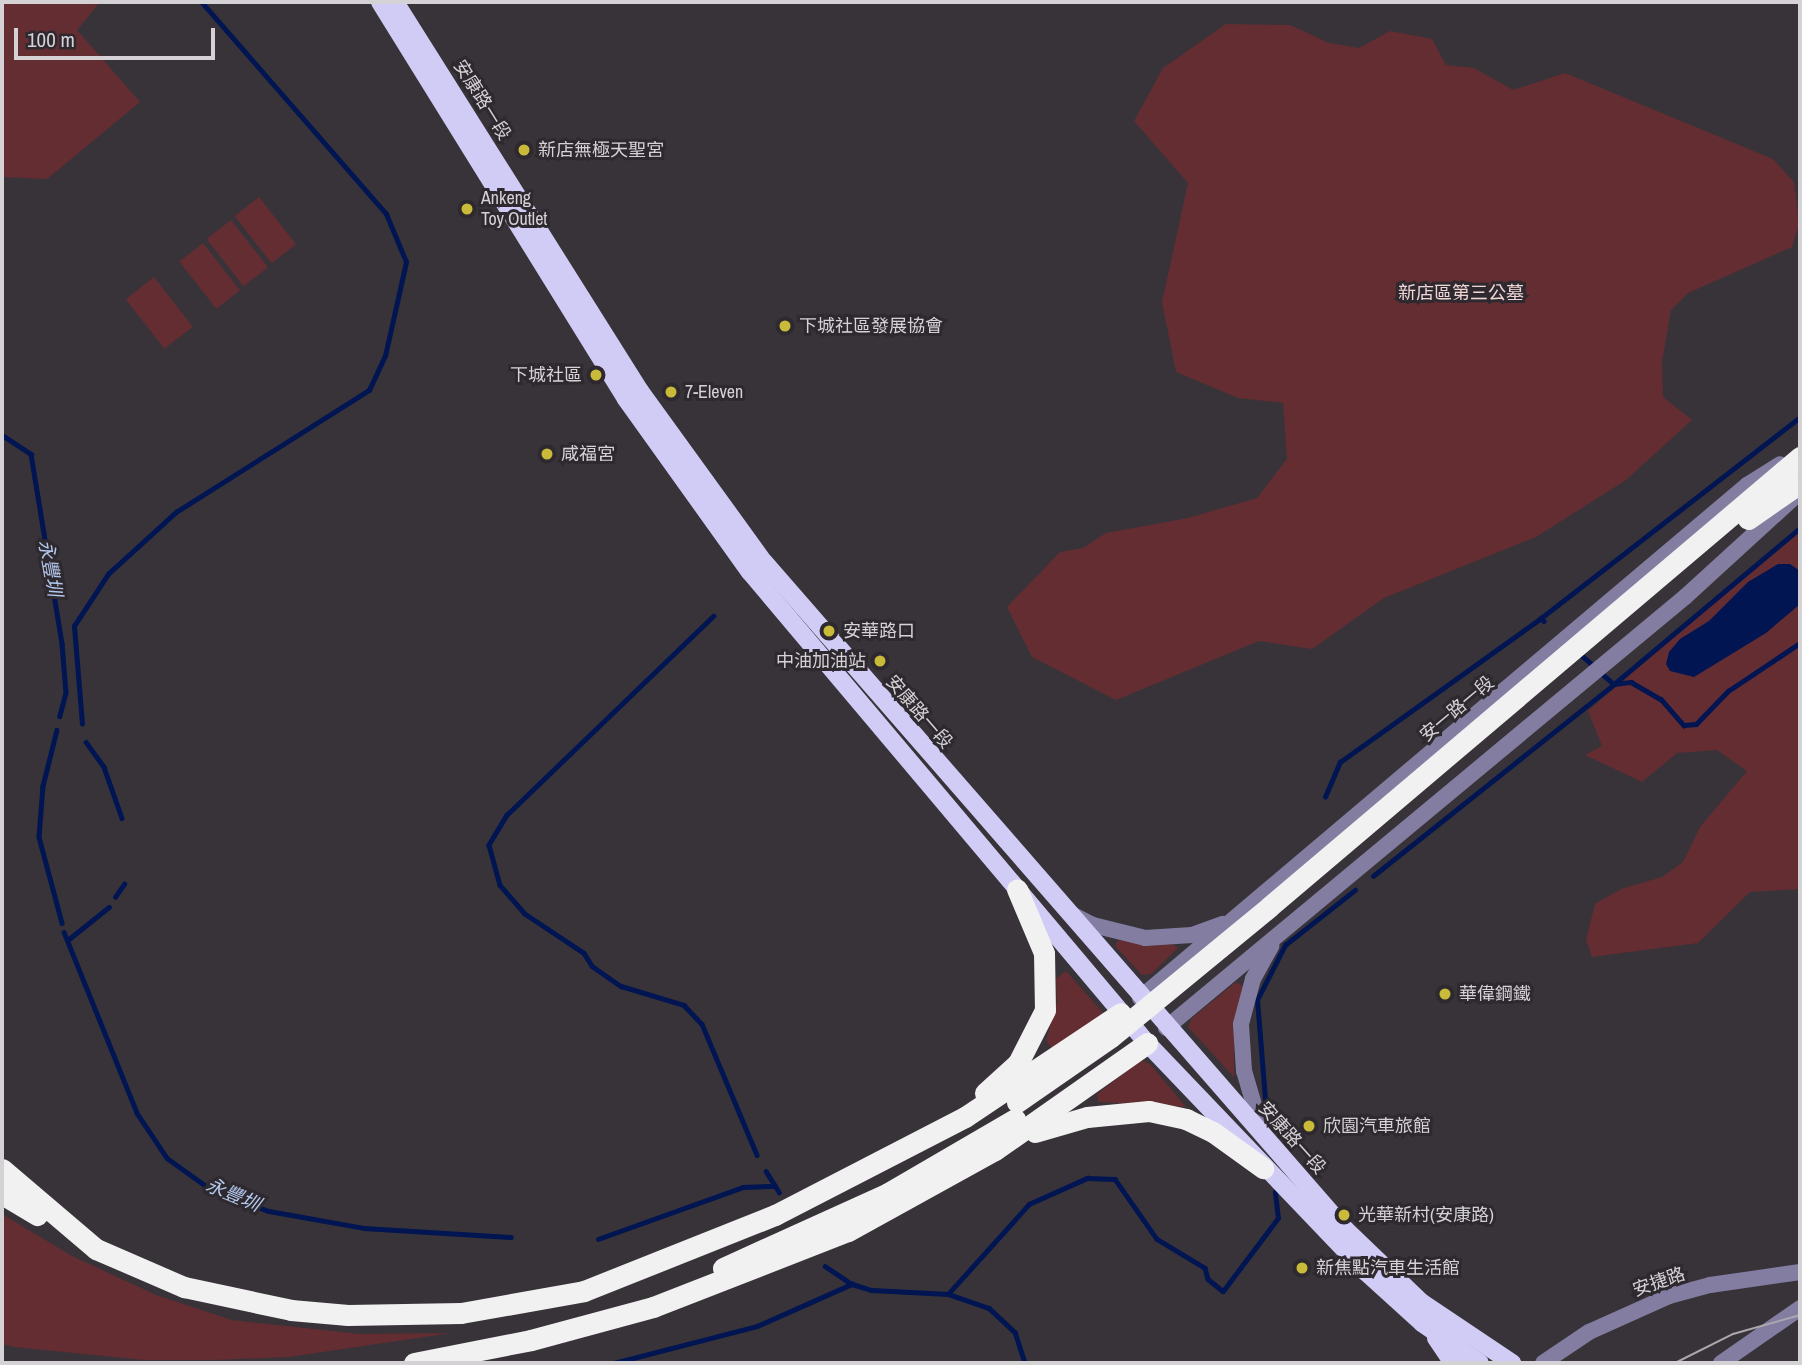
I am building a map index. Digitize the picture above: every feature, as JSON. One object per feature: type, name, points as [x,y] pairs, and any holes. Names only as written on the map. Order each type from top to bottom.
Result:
[{"type":"highway","points":[[2,1194],[96,1249],[184,1287],[233,1300],[326,1313],[461,1313],[584,1291],[624,1289],[775,1230],[900,1172],[1021,1107],[1269,907],[1800,454]]},
{"type":"highway","points":[[590,1325],[626,1304],[724,1267],[888,1193],[1130,1038],[1255,937],[1755,513],[1800,483]]},
{"type":"highway","points":[[919,1144],[1012,1070],[1040,1027],[1048,995],[1044,953],[1017,889]]},
{"type":"highway","points":[[584,1291],[775,1215],[919,1144],[1027,1079],[1121,1013]]},
{"type":"highway","points":[[414,1363],[590,1325],[716,1285],[848,1231],[995,1150],[1147,1043]]},
{"type":"highway","points":[[995,1150],[1076,1119],[1149,1111],[1186,1119],[1213,1132],[1263,1168]]},
{"type":"highway","points":[[2,1169],[96,1249]]},
{"type":"main road","name":"安康路一段","points":[[380,2],[625,399],[750,572],[1147,1043],[1263,1168],[1422,1323],[1480,1363]]},
{"type":"main road","name":"安康路一段","points":[[395,2],[697,475],[764,562],[1166,1028],[1399,1285],[1513,1363]]},
{"type":"main road","points":[[1121,1013],[1140,998]]},
{"type":"main road","points":[[1147,1043],[1166,1028]]},
{"type":"main road","points":[[1422,1323],[1452,1363]]},
{"type":"street","name":"安一路一段","points":[[1140,998],[1346,828],[1747,485],[1800,454]]},
{"type":"street","points":[[1166,1028],[1685,597],[1800,492]]},
{"type":"street","points":[[1329,842],[1353,872]]},
{"type":"street","points":[[1063,909],[1093,925],[1145,938],[1192,935],[1238,917]]},
{"type":"street","points":[[1264,1137],[1244,1071],[1241,1024],[1253,979],[1279,934]]},
{"type":"street","name":"安捷路","points":[[1543,1363],[1589,1332],[1669,1296],[1710,1285],[1800,1272]]},
{"type":"street","points":[[1721,1363],[1800,1308]]},
{"type":"green space","points":[[2,2],[100,2],[77,30],[140,102],[47,179],[2,177]]},
{"type":"green space","name":"新店區第三公墓","points":[[1226,24],[1290,25],[1329,43],[1359,48],[1390,31],[1432,39],[1446,65],[1474,68],[1513,90],[1565,73],[1773,159],[1794,182],[1799,224],[1792,247],[1688,293],[1671,310],[1662,362],[1663,397],[1692,420],[1626,480],[1536,537],[1384,598],[1312,649],[1259,641],[1116,700],[1032,657],[1007,607],[1060,552],[1083,548],[1106,533],[1188,518],[1257,498],[1287,459],[1283,403],[1238,398],[1176,372],[1162,302],[1188,183],[1134,121],[1163,68]]},
{"type":"green space","points":[[259,197],[296,244],[272,263],[235,216]]},
{"type":"green space","points":[[231,220],[268,267],[244,286],[207,239]]},
{"type":"green space","points":[[203,243],[240,290],[216,309],[179,261]]},
{"type":"green space","points":[[154,277],[193,327],[164,349],[126,299]]},
{"type":"green space","points":[[1800,529],[1800,889],[1750,892],[1698,943],[1592,957],[1586,940],[1595,904],[1621,889],[1662,877],[1683,862],[1700,827],[1747,771],[1717,750],[1677,753],[1642,782],[1585,755],[1602,746],[1588,711]]},
{"type":"green space","points":[[1118,940],[1174,945],[1178,948],[1151,974],[1142,975],[1115,946]]},
{"type":"green space","points":[[1066,971],[1104,1014],[1052,1049],[1046,1040],[1057,1003],[1056,979]]},
{"type":"green space","points":[[1236,982],[1244,987],[1234,1022],[1234,1077],[1188,1027],[1191,1019]]},
{"type":"green space","points":[[1141,1060],[1150,1064],[1186,1107],[1098,1102],[1097,1094]]},
{"type":"green space","points":[[2,1214],[72,1256],[156,1295],[232,1320],[360,1334],[451,1333],[289,1357],[213,1360],[144,1360],[2,1344]]},
{"type":"shaded area","points":[[1778,564],[1790,564],[1800,571],[1799,605],[1766,633],[1694,677],[1670,671],[1666,664],[1669,652],[1680,639],[1709,621],[1748,582]]},
{"type":"waterway","points":[[82,724],[74,626],[108,574],[176,512],[369,390],[385,356],[406,262],[386,214],[201,2]]},
{"type":"waterway","points":[[1541,618],[1800,417]]},
{"type":"waterway","name":"永豐圳","points":[[2,435],[31,454],[62,644],[66,693],[60,716]]},
{"type":"waterway","points":[[1600,672],[1614,684],[1800,528]]},
{"type":"waterway","points":[[714,616],[507,815],[489,845],[500,885],[524,913],[584,953],[592,966],[621,986],[684,1005],[702,1024],[757,1155]]},
{"type":"waterway","points":[[1325,797],[1340,762],[1541,618],[1544,621]]},
{"type":"waterway","points":[[1373,876],[1614,684],[1631,682],[1661,699],[1684,725],[1696,724],[1728,691],[1800,643]]},
{"type":"waterway","points":[[1579,653],[1594,666]]},
{"type":"waterway","name":"永豐圳","points":[[57,730],[43,786],[39,837],[62,923]]},
{"type":"waterway","points":[[86,742],[104,767],[122,818]]},
{"type":"waterway","points":[[115,897],[124,884]]},
{"type":"waterway","points":[[1267,1124],[1257,1000],[1285,945],[1355,890]]},
{"type":"waterway","points":[[69,939],[109,907]]},
{"type":"waterway","name":"永豐圳","points":[[64,932],[137,1113],[167,1158],[213,1191],[269,1211],[364,1228],[511,1237]]},
{"type":"waterway","points":[[766,1171],[779,1192]]},
{"type":"waterway","points":[[948,1294],[1029,1204],[1087,1178],[1115,1179],[1157,1239],[1205,1268],[1208,1279],[1223,1291],[1278,1218],[1275,1192]]},
{"type":"waterway","name":"永豐圳","points":[[598,1239],[743,1187],[775,1186]]},
{"type":"waterway","points":[[825,1266],[852,1284],[872,1290],[948,1294],[989,1308],[1015,1332],[1025,1363]]},
{"type":"waterway","points":[[614,1363],[757,1326],[852,1284]]},
{"type":"tram line","points":[[1675,1363],[1733,1334],[1800,1315]]},
{"type":"place","name":"新店無極天聖宮","points":[[524,150]]},
{"type":"place","name":"Ankeng Toy Outlet","points":[[467,209]]},
{"type":"place","name":"下城社區發展協會","points":[[785,326]]},
{"type":"place","name":"下城社區","points":[[596,375]]},
{"type":"place","name":"7-Eleven","points":[[671,392]]},
{"type":"place","name":"咸福宮","points":[[547,454]]},
{"type":"place","name":"安華路口","points":[[829,631]]},
{"type":"place","name":"中油加油站","points":[[880,661]]},
{"type":"place","name":"華偉鋼鐵","points":[[1445,994]]},
{"type":"place","name":"欣園汽車旅館","points":[[1309,1126]]},
{"type":"place","name":"光華新村(安康路)","points":[[1344,1215]]},
{"type":"place","name":"新焦點汽車生活館","points":[[1302,1268]]}]
